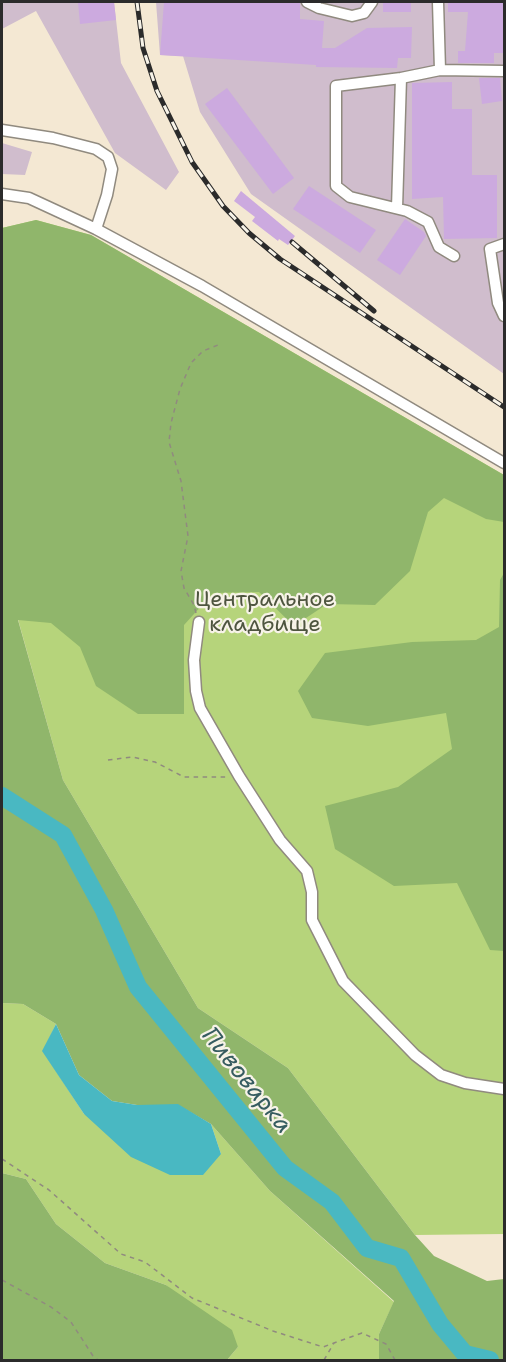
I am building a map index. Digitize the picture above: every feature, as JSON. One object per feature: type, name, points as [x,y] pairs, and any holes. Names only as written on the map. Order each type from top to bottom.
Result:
[{"type":"street","points":[[307,2],[319,8],[352,16],[364,13],[372,2]]},
{"type":"street","points":[[438,2],[440,69]]},
{"type":"street","points":[[454,256],[439,247],[428,222],[407,211],[350,197],[336,186],[336,86],[401,78],[440,69],[504,71]]},
{"type":"street","points":[[397,208],[401,78]]},
{"type":"street","points":[[2,130],[53,138],[96,149],[108,157],[111,169],[110,178],[96,228]]},
{"type":"street","points":[[2,194],[29,198],[96,228],[202,286],[504,463]]},
{"type":"street","points":[[504,244],[490,249],[498,303],[504,316]]},
{"type":"street","points":[[199,622],[194,660],[196,691],[200,708],[239,776],[280,840],[307,871],[312,892],[312,920],[343,981],[415,1055],[441,1075],[465,1083],[504,1089]]},
{"type":"path","points":[[199,622],[194,605],[184,588],[181,571],[188,536],[181,482],[170,442],[171,423],[180,389],[191,363],[203,351],[218,345]]},
{"type":"path","points":[[108,760],[132,757],[155,762],[184,777],[239,776]]},
{"type":"path","points":[[2,1159],[49,1190],[121,1254],[145,1262],[192,1298],[273,1331],[323,1347],[362,1333],[386,1344],[395,1360]]},
{"type":"path","points":[[2,1280],[51,1307],[71,1322],[98,1360]]},
{"type":"path","points":[[324,1360],[334,1343]]},
{"type":"shaded area","points":[[2,2],[114,2],[121,63],[179,172],[166,190],[115,153],[36,11],[2,29]]},
{"type":"shaded area","points":[[156,2],[504,2],[504,374],[251,194],[200,112],[183,56],[160,55]]},
{"type":"shaded area","points":[[2,143],[32,152],[25,175],[2,174]]},
{"type":"green space","name":"Центральное кладбище","points":[[36,220],[91,235],[504,475],[504,1234],[415,1235],[288,1068],[198,1008],[63,780],[7,580],[2,228]]},
{"type":"green space","points":[[36,220],[91,235],[504,475],[504,522],[486,519],[444,498],[428,512],[410,571],[375,605],[327,604],[294,626],[259,592],[213,593],[184,625],[184,714],[138,714],[96,686],[80,647],[51,623],[18,620],[63,780],[198,1008],[288,1068],[415,1235],[434,1256],[487,1281],[504,1279],[504,1360],[379,1360],[379,1334],[394,1301],[270,1191],[211,1124],[178,1105],[137,1105],[112,1101],[79,1075],[56,1024],[23,1004],[2,1003],[2,228]]},
{"type":"green space","points":[[504,573],[504,951],[490,950],[457,883],[394,886],[335,849],[325,806],[398,787],[452,749],[446,713],[368,726],[312,718],[298,691],[325,653],[412,642],[476,640],[499,627],[500,580]]},
{"type":"green space","points":[[2,1003],[23,1004],[56,1024],[43,1051],[84,1114],[221,1154],[211,1124],[270,1191],[394,1302],[379,1334],[379,1360],[227,1360],[238,1347],[166,1285],[105,1263],[56,1224],[26,1179],[2,1173]]},
{"type":"green space","points":[[2,1173],[26,1179],[56,1224],[105,1263],[166,1285],[232,1330],[238,1347],[227,1360],[2,1360]]},
{"type":"water","points":[[56,1024],[79,1075],[112,1101],[137,1105],[178,1104],[211,1124],[221,1154],[203,1175],[170,1175],[131,1157],[84,1114],[42,1051]]},
{"type":"building","points":[[78,2],[114,2],[116,20],[80,24]]},
{"type":"building","points":[[164,2],[300,2],[300,19],[324,21],[322,48],[335,48],[367,28],[412,27],[411,58],[398,58],[397,68],[316,67],[316,65],[160,55]]},
{"type":"building","points":[[383,2],[411,2],[411,12],[383,12]]},
{"type":"building","points":[[448,2],[504,2],[504,53],[494,53],[494,63],[458,63],[458,51],[465,51],[468,12],[448,12]]},
{"type":"building","points":[[479,78],[500,78],[502,101],[482,104]]},
{"type":"building","points":[[452,82],[452,109],[472,109],[472,175],[497,175],[497,238],[444,239],[443,197],[412,199],[412,83]]},
{"type":"building","points":[[227,88],[294,178],[273,194],[205,104]]},
{"type":"building","points":[[309,186],[376,230],[360,253],[293,209]]},
{"type":"building","points":[[241,191],[295,236],[288,245],[279,239],[278,241],[252,221],[255,217],[234,201]]},
{"type":"building","points":[[405,219],[424,232],[426,236],[400,275],[377,260]]},
{"type":"waterway","name":"Пивоварка","points":[[2,796],[63,835],[104,910],[138,987],[285,1168],[332,1202],[367,1248],[401,1258],[440,1324],[465,1354],[490,1360]]},
{"type":"railway","points":[[137,2],[143,48],[157,91],[192,162],[223,206],[249,233],[280,259],[504,407]]},
{"type":"railway","points":[[292,242],[374,311]]}]
